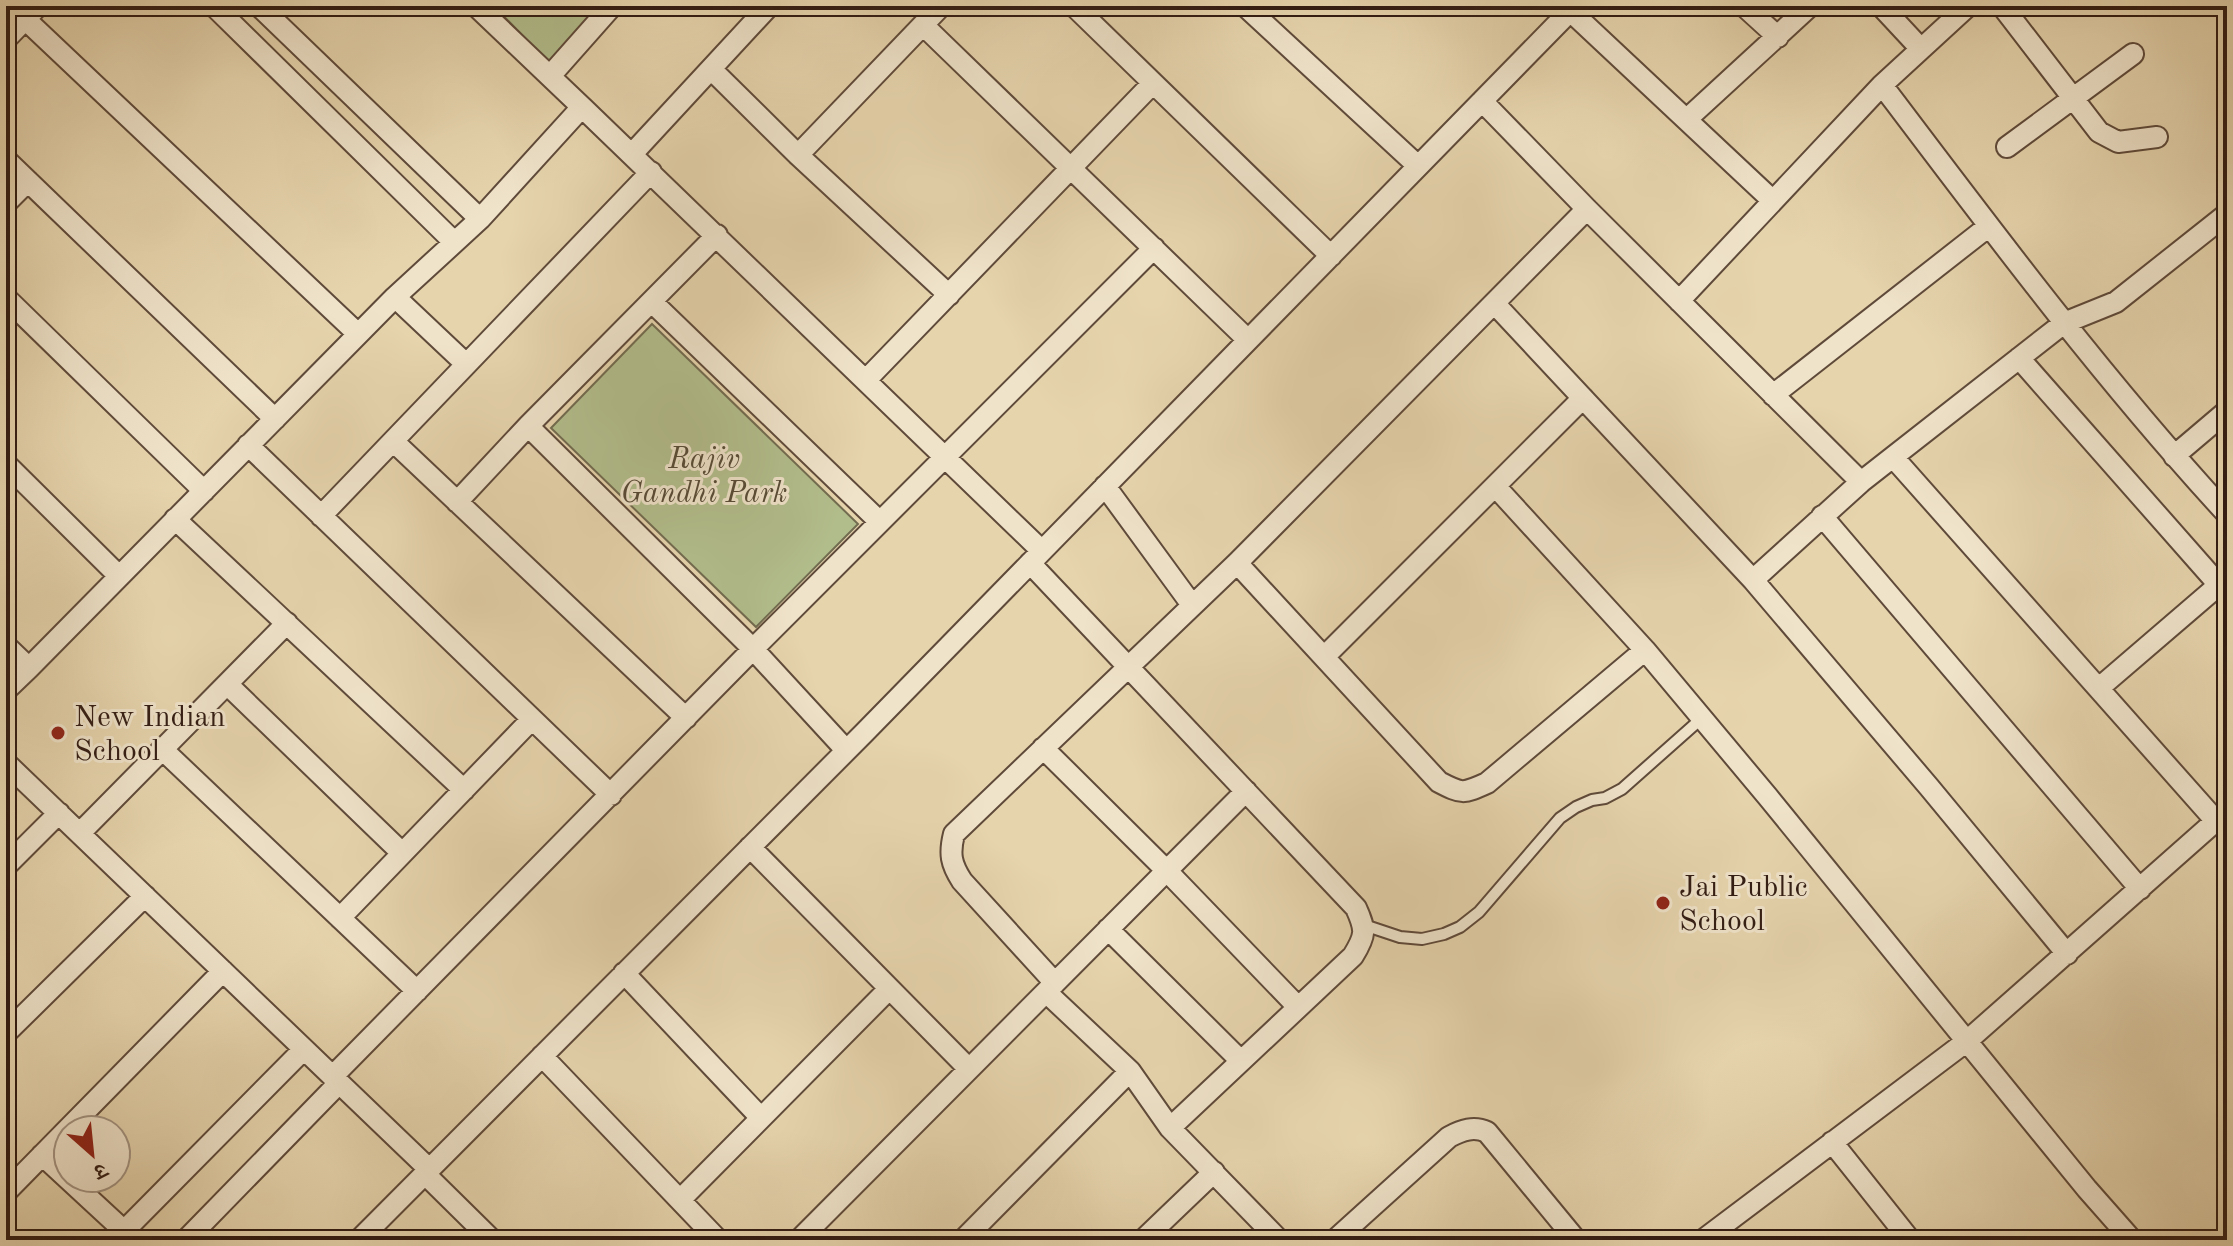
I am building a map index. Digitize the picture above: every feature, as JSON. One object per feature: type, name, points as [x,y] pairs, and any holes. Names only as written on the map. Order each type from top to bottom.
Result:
[{"type":"street","points":[[214,6],[454,242]]},
{"type":"street","points":[[259,6],[480,219]]},
{"type":"street","points":[[476,6],[946,456],[1127,665],[1356,908],[1364,925],[1363,940],[1353,956],[1170,1128]]},
{"type":"street","points":[[550,76],[612,6]]},
{"type":"street","points":[[632,154],[769,6]]},
{"type":"street","points":[[798,155],[941,6]]},
{"type":"street","points":[[1074,6],[1331,256]]},
{"type":"street","points":[[1744,6],[1778,37]]},
{"type":"street","points":[[1687,119],[1810,6]]},
{"type":"street","points":[[1881,6],[1921,49]]},
{"type":"street","points":[[1679,301],[1882,85],[1968,6]]},
{"type":"street","points":[[2002,6],[2099,132],[2118,142],[2157,137]]},
{"type":"street","points":[[1253,8],[1418,166]]},
{"type":"street","points":[[359,1240],[1036,557],[1482,101],[1568,8],[1773,201]]},
{"type":"street","points":[[6,39],[32,12],[358,334]]},
{"type":"street","points":[[923,25],[1248,340]]},
{"type":"street","points":[[2007,147],[2133,54]]},
{"type":"street","points":[[711,69],[798,155],[949,295]]},
{"type":"street","points":[[867,379],[1153,83]]},
{"type":"street","points":[[1882,85],[2064,323],[2174,456],[2227,514]]},
{"type":"street","points":[[1482,101],[1861,482]]},
{"type":"street","points":[[6,690],[395,297],[480,219],[582,107]]},
{"type":"street","points":[[6,160],[275,419]]},
{"type":"street","points":[[321,516],[651,172]]},
{"type":"street","points":[[6,203],[28,181]]},
{"type":"street","points":[[1279,1240],[1170,1128],[1130,1071],[1050,988],[962,881],[952,866],[949,851],[954,834],[1127,665],[1237,563],[1587,209]]},
{"type":"street","points":[[1753,580],[1861,482],[2064,323],[2116,302],[2227,214]]},
{"type":"street","points":[[1773,395],[1989,226]]},
{"type":"street","points":[[457,502],[717,235]]},
{"type":"street","points":[[186,1240],[417,991],[1154,248]]},
{"type":"street","points":[[395,297],[466,364]]},
{"type":"street","points":[[6,298],[204,491]]},
{"type":"street","points":[[652,302],[880,522]]},
{"type":"street","points":[[1494,303],[1753,580],[2067,954]]},
{"type":"street","points":[[2019,358],[2223,582],[2099,688]]},
{"type":"street","points":[[1324,657],[1583,398]]},
{"type":"street","points":[[2174,456],[2227,411]]},
{"type":"street","points":[[528,426],[753,649],[846,750]]},
{"type":"street","points":[[393,441],[686,718]]},
{"type":"street","points":[[248,445],[611,795]]},
{"type":"street","points":[[1703,1240],[1967,1041],[2221,816],[2099,688],[1893,457]]},
{"type":"street","points":[[6,464],[119,576]]},
{"type":"street","points":[[1105,486],[1192,605]]},
{"type":"street","points":[[1495,486],[1645,650],[2132,1240]]},
{"type":"street","points":[[1822,516],[2140,889]]},
{"type":"street","points":[[175,519],[464,790]]},
{"type":"street","points":[[1237,563],[1439,782],[1459,792],[1487,783],[1645,650]]},
{"type":"street","points":[[80,833],[287,623]]},
{"type":"street","points":[[6,646],[29,668]]},
{"type":"street","points":[[227,684],[402,853]]},
{"type":"street","points":[[340,918],[532,719]]},
{"type":"street","points":[[1043,748],[1298,1007]]},
{"type":"street","points":[[162,749],[417,991]]},
{"type":"street","points":[[6,763],[336,1080],[492,1240]]},
{"type":"street","points":[[799,1240],[1246,791]]},
{"type":"street","points":[[6,866],[59,813]]},
{"type":"street","points":[[750,847],[969,1069]]},
{"type":"street","points":[[6,1033],[145,896]]},
{"type":"street","points":[[1108,929],[1241,1061]]},
{"type":"street","points":[[11,1178],[42,1155],[223,971]]},
{"type":"street","points":[[624,973],[761,1118]]},
{"type":"street","points":[[680,1200],[889,989]]},
{"type":"street","points":[[42,1155],[129,1236],[304,1049]]},
{"type":"street","points":[[542,1056],[718,1240]]},
{"type":"street","points":[[963,1240],[1130,1071]]},
{"type":"street","points":[[1335,1240],[1449,1137],[1462,1130],[1479,1128],[1487,1132],[1576,1240]]},
{"type":"street","points":[[1832,1142],[1910,1240]]},
{"type":"street","points":[[1143,1240],[1214,1172]]},
{"type":"lane","points":[[1364,925],[1400,937],[1422,939],[1460,927],[1479,912],[1560,818],[1576,807],[1622,789],[1702,718]]},
{"type":"green space","points":[[494,6],[602,6],[550,64]]},
{"type":"green space","name":"Rajiv Gandhi Park","points":[[652,324],[858,524],[756,627],[551,428]]},
{"type":"place","name":"New Indian School","points":[[58,733]]},
{"type":"place","name":"Jai Public School","points":[[1663,903]]}]
